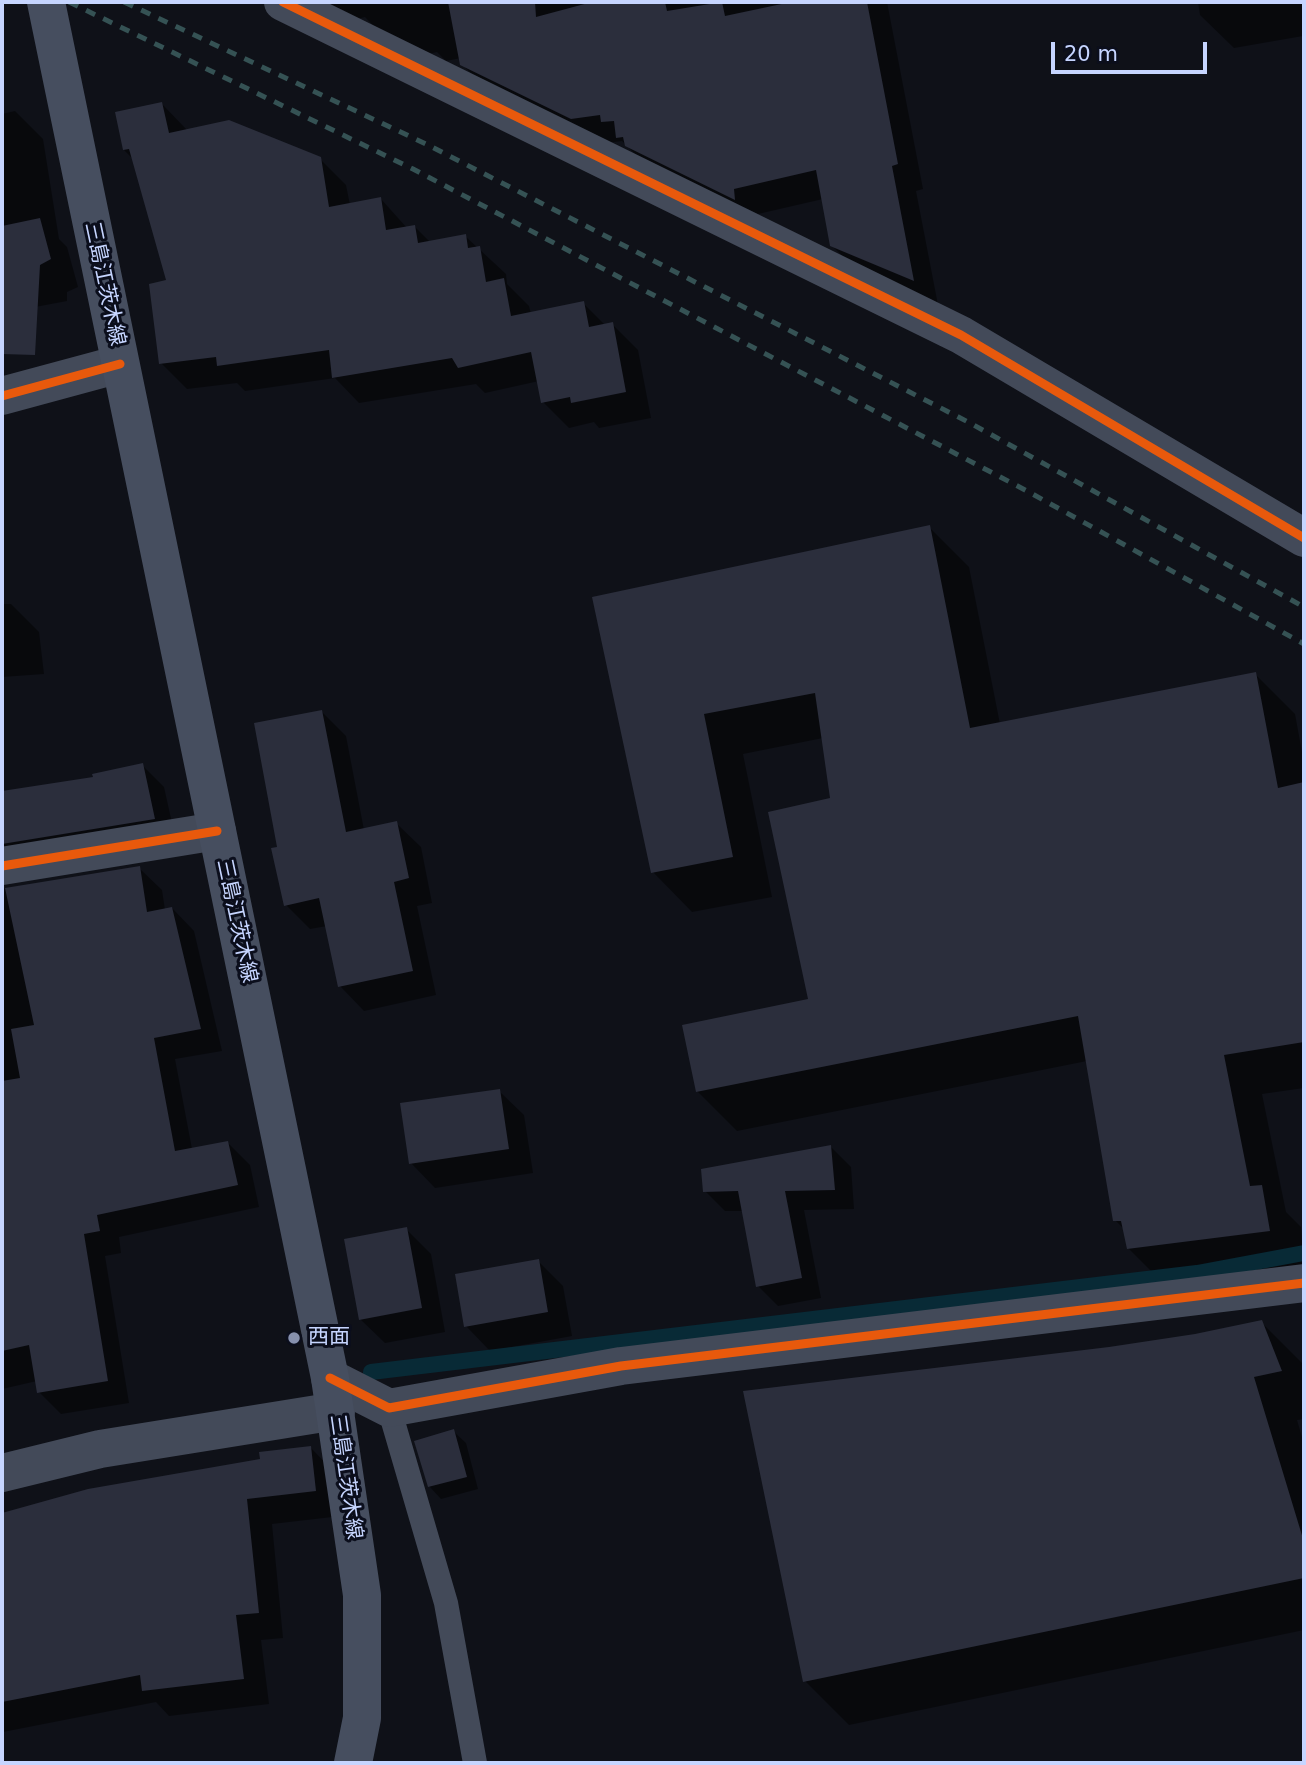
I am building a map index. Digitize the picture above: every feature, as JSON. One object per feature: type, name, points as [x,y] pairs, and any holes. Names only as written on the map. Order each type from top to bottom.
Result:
[{"type":"main road","name":"三島江茨木線","points":[[46,2],[333,1395],[362,1595],[362,1718],[353,1763]]},
{"type":"street","points":[[283,2],[961,335],[1304,538]]},
{"type":"street","points":[[2,396],[120,364]]},
{"type":"street","points":[[2,866],[217,831]]},
{"type":"street","points":[[2,1473],[333,1395],[389,1408],[621,1366],[1304,1283]]},
{"type":"lane","points":[[389,1408],[446,1603],[475,1763]]},
{"type":"building","points":[[448,2],[535,2],[536,17],[592,2],[665,2],[667,11],[722,2],[725,16],[791,2],[867,2],[898,164],[892,166],[914,281],[830,246],[816,170],[734,189],[735,200],[625,146],[623,137],[616,138],[614,121],[601,122],[600,115],[571,119],[460,65]]},
{"type":"building","points":[[162,102],[169,133],[229,120],[321,157],[329,207],[381,197],[386,230],[415,225],[418,243],[466,234],[468,248],[480,246],[486,282],[504,278],[511,316],[584,301],[589,327],[613,322],[626,392],[571,403],[570,397],[541,403],[531,352],[458,368],[452,358],[332,378],[329,350],[217,366],[216,357],[159,364],[149,284],[166,280],[129,149],[123,150],[115,112]]},
{"type":"building","points":[[40,218],[51,259],[40,265],[35,355],[2,354],[2,226]]},
{"type":"building","points":[[930,525],[970,728],[1256,672],[1278,788],[1304,782],[1304,1042],[1224,1055],[1250,1186],[1262,1185],[1270,1231],[1127,1249],[1121,1221],[1113,1221],[1078,1016],[696,1092],[682,1025],[808,999],[768,812],[830,798],[815,693],[704,714],[733,857],[651,873],[592,597]]},
{"type":"building","points":[[322,710],[346,832],[397,821],[409,878],[394,882],[413,971],[338,987],[319,898],[284,906],[271,848],[277,847],[254,723]]},
{"type":"building","points":[[143,763],[155,819],[2,844],[2,791],[93,777],[92,774]]},
{"type":"building","points":[[140,866],[147,912],[172,907],[201,1029],[154,1038],[175,1151],[228,1141],[238,1185],[97,1215],[100,1231],[84,1234],[108,1381],[37,1393],[29,1345],[2,1351],[2,1081],[20,1078],[11,1029],[34,1025],[5,888]]},
{"type":"building","points":[[500,1089],[509,1149],[409,1164],[400,1103]]},
{"type":"building","points":[[831,1145],[835,1190],[785,1191],[802,1278],[756,1287],[738,1191],[703,1192],[701,1169]]},
{"type":"building","points":[[407,1227],[422,1308],[359,1320],[344,1239]]},
{"type":"building","points":[[539,1259],[548,1312],[464,1327],[455,1274]]},
{"type":"building","points":[[1262,1320],[1282,1371],[1254,1377],[1304,1542],[1304,1578],[803,1682],[743,1391],[1109,1347],[1195,1334]]},
{"type":"building","points":[[454,1429],[467,1477],[428,1487],[414,1441]]},
{"type":"building","points":[[311,1446],[316,1491],[247,1499],[259,1613],[236,1615],[244,1679],[142,1691],[140,1675],[2,1702],[2,1513],[88,1489],[260,1459],[259,1452]]},
{"type":"waterway","points":[[371,1372],[1197,1273],[1304,1253]]},
{"type":"railway","points":[[69,2],[413,169],[1027,491],[1304,644]]},
{"type":"railway","points":[[124,2],[426,144],[970,423],[1304,607]]},
{"type":"cycle path","points":[[283,2],[961,335],[1304,538]]},
{"type":"cycle path","points":[[2,396],[120,364]]},
{"type":"cycle path","points":[[2,866],[217,831]]},
{"type":"cycle path","points":[[330,1378],[389,1408],[621,1366],[1304,1283]]},
{"type":"place","name":"西面","points":[[294,1338]]}]
